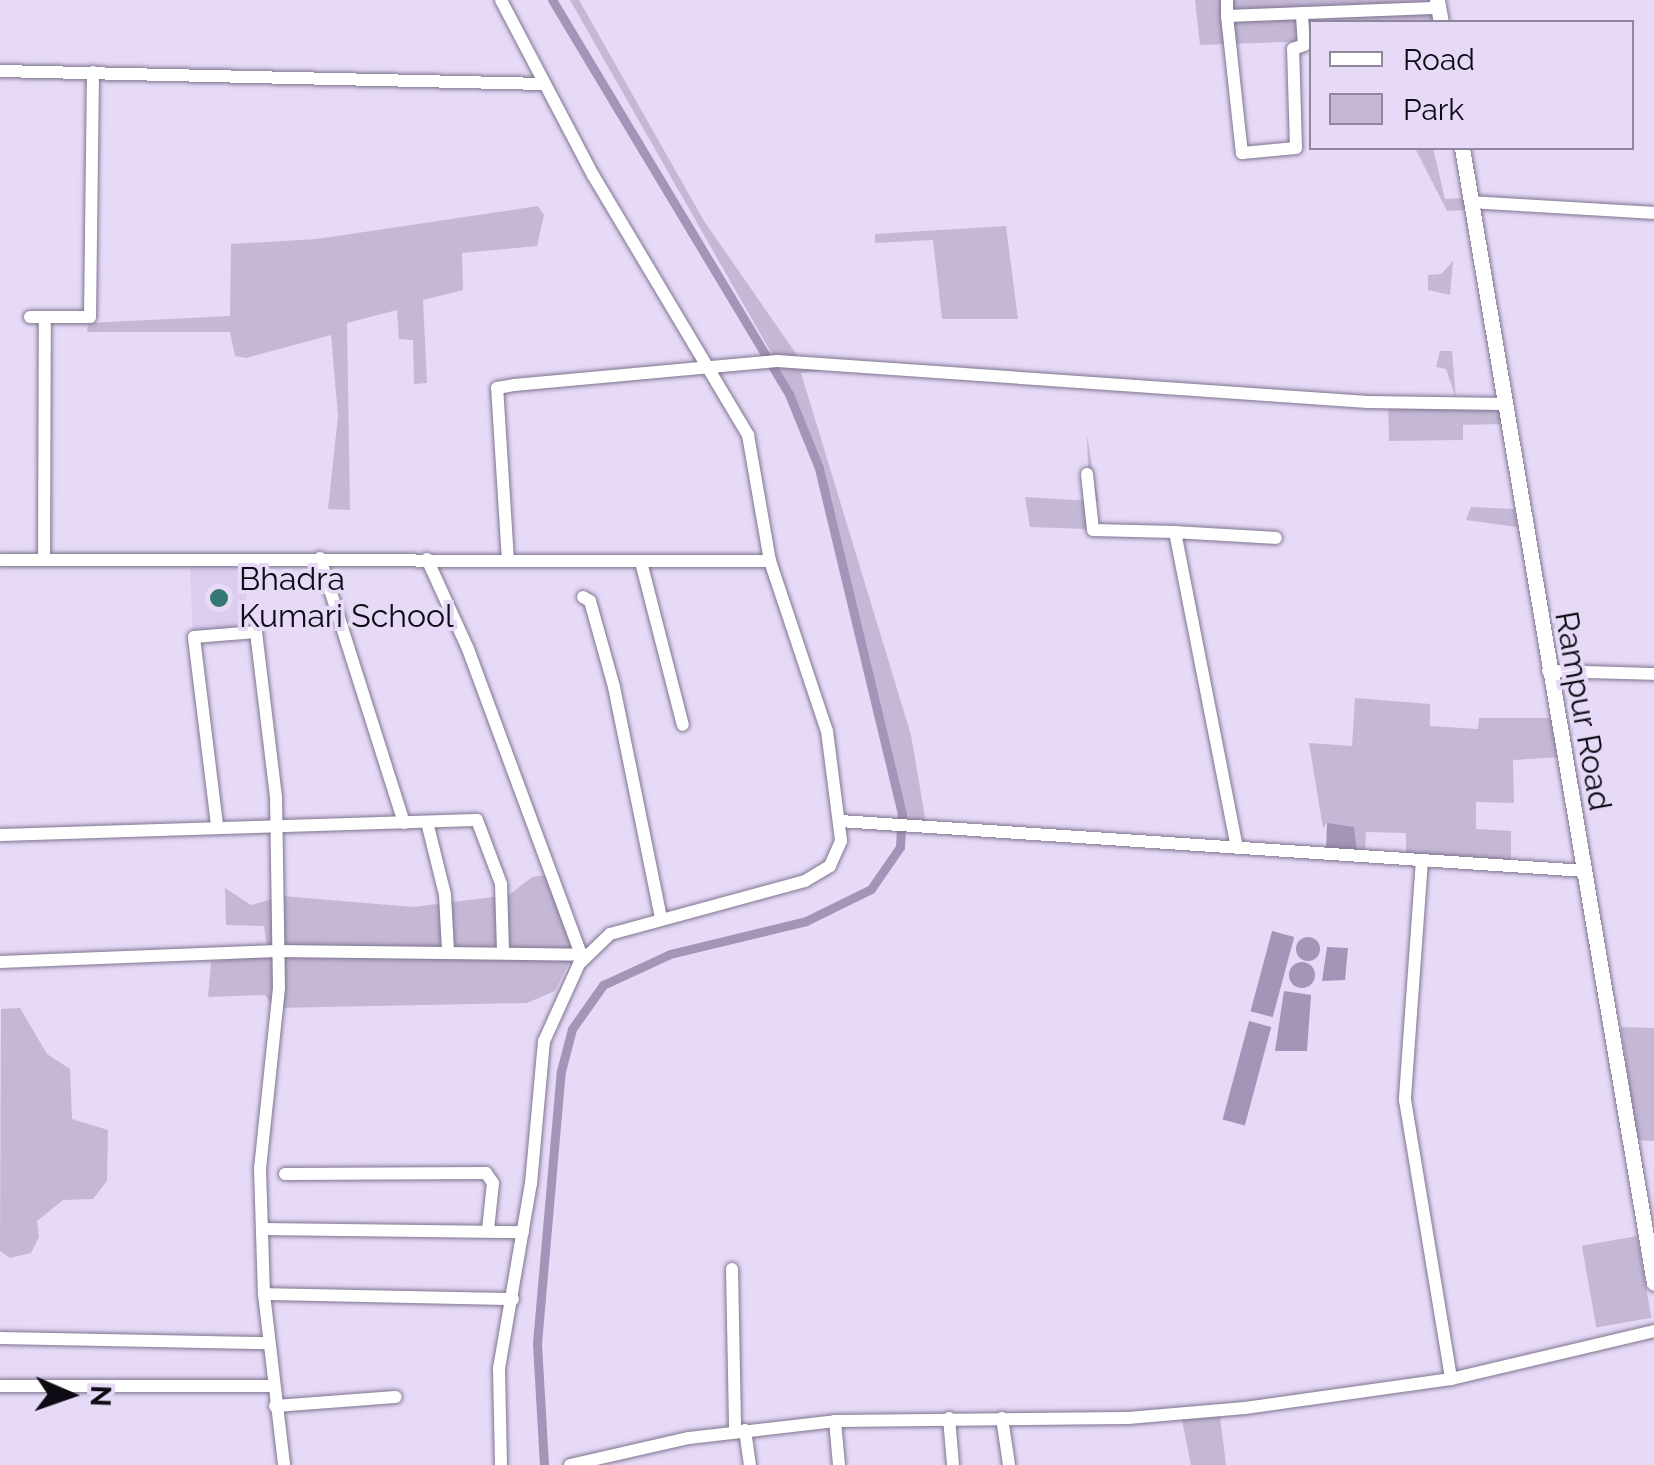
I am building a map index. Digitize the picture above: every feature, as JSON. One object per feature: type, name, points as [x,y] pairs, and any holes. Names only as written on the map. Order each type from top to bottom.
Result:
[{"type":"main road","name":"Rampur Road","points":[[1462,150],[1654,1283]]},
{"type":"street","points":[[501,0],[542,84],[748,436],[770,561],[827,731],[840,821],[836,855],[805,881],[610,934],[585,954],[544,1041],[523,1232],[499,1369],[501,1465]]},
{"type":"street","points":[[1227,0],[1242,154],[1296,148],[1293,49],[1304,45],[1302,13]]},
{"type":"street","points":[[1227,16],[1439,10]]},
{"type":"street","points":[[0,71],[542,84]]},
{"type":"street","points":[[44,560],[38,318],[90,317],[93,72]]},
{"type":"street","points":[[1471,202],[1654,213]]},
{"type":"street","points":[[508,561],[497,388],[709,364],[758,366],[778,361],[1368,402],[1503,404]]},
{"type":"street","points":[[1087,474],[1093,530],[1276,538]]},
{"type":"street","points":[[1175,532],[1237,848]]},
{"type":"street","points":[[320,558],[404,823]]},
{"type":"street","points":[[0,560],[770,561]]},
{"type":"street","points":[[427,560],[468,649],[585,954]]},
{"type":"street","points":[[641,562],[683,725]]},
{"type":"street","points":[[583,597],[590,600],[614,687],[661,919]]},
{"type":"street","points":[[217,825],[194,636],[256,632],[275,822],[277,951],[260,1169],[264,1294],[284,1465]]},
{"type":"street","points":[[1548,671],[1654,674]]},
{"type":"street","points":[[0,835],[275,822],[477,820],[500,884],[503,951]]},
{"type":"street","points":[[840,821],[1584,870]]},
{"type":"street","points":[[427,822],[445,895],[448,950]]},
{"type":"street","points":[[1422,860],[1406,1100],[1451,1379]]},
{"type":"street","points":[[0,962],[277,951],[585,954]]},
{"type":"street","points":[[286,1174],[486,1173],[492,1183],[488,1230]]},
{"type":"street","points":[[262,1229],[523,1232]]},
{"type":"street","points":[[732,1269],[740,1431],[750,1465]]},
{"type":"street","points":[[264,1294],[513,1299]]},
{"type":"street","points":[[570,1465],[740,1431],[835,1420],[1246,1408],[1451,1379],[1654,1331]]},
{"type":"street","points":[[0,1338],[269,1343]]},
{"type":"street","points":[[0,1386],[273,1386]]},
{"type":"street","points":[[275,1406],[396,1397]]},
{"type":"street","points":[[948,1418],[953,1465]]},
{"type":"street","points":[[1002,1418],[1009,1465]]},
{"type":"street","points":[[835,1420],[839,1465]]},
{"type":"shaded area","name":"Bhadra Kumari School","points":[[245,559],[248,634],[193,636],[190,561]]},
{"type":"shaded area","points":[[1327,823],[1354,827],[1357,852],[1326,850]]},
{"type":"shaded area","points":[[1272,931],[1294,937],[1273,1017],[1251,1011]]},
{"type":"shaded area","points":[[1308,937],[1317,940],[1317,958],[1308,961],[1299,958],[1296,949],[1299,940]]},
{"type":"shaded area","points":[[1327,947],[1348,948],[1345,980],[1322,981]]},
{"type":"shaded area","points":[[1302,962],[1311,966],[1315,975],[1311,984],[1302,988],[1293,984],[1289,975],[1293,966]]},
{"type":"shaded area","points":[[1284,991],[1311,995],[1307,1051],[1275,1051]]},
{"type":"shaded area","points":[[1249,1021],[1271,1027],[1245,1125],[1223,1120]]},
{"type":"green space","points":[[570,0],[579,0],[704,221],[799,358],[773,356]]},
{"type":"green space","points":[[1195,0],[1429,0],[1433,20],[1309,20],[1309,41],[1200,45]]},
{"type":"green space","points":[[1416,150],[1433,150],[1445,199],[1465,198],[1467,210],[1447,211]]},
{"type":"green space","points":[[538,206],[544,215],[537,246],[462,253],[463,290],[423,300],[427,383],[414,384],[413,340],[399,339],[397,310],[347,323],[350,510],[328,509],[338,416],[331,335],[246,358],[235,356],[230,332],[87,332],[88,323],[230,316],[231,244],[317,239]]},
{"type":"green space","points":[[1006,226],[1018,319],[942,319],[933,240],[875,243],[875,234]]},
{"type":"green space","points":[[1453,261],[1450,295],[1428,290],[1428,275],[1441,274]]},
{"type":"green space","points":[[1440,351],[1452,351],[1456,399],[1446,369],[1436,367]]},
{"type":"green space","points":[[776,364],[827,370],[801,373],[911,735],[926,823],[907,822],[822,468]]},
{"type":"green space","points":[[1388,405],[1499,406],[1502,424],[1463,425],[1463,440],[1389,441]]},
{"type":"green space","points":[[1087,435],[1098,501],[1089,501]]},
{"type":"green space","points":[[1025,497],[1089,501],[1086,529],[1030,527]]},
{"type":"green space","points":[[1471,507],[1515,509],[1517,527],[1466,520]]},
{"type":"green space","points":[[1355,698],[1430,704],[1430,726],[1478,729],[1479,718],[1552,718],[1559,757],[1513,760],[1514,803],[1476,802],[1476,829],[1511,831],[1511,863],[1406,855],[1406,833],[1366,832],[1365,853],[1357,852],[1327,823],[1323,828],[1309,743],[1352,746]]},
{"type":"green space","points":[[553,874],[563,891],[572,956],[555,991],[527,1003],[274,1008],[265,995],[208,997],[211,962],[268,954],[264,926],[226,925],[225,888],[251,905],[282,896],[413,907],[509,895],[532,877]]},
{"type":"green space","points":[[20,1008],[47,1054],[70,1069],[72,1119],[108,1130],[107,1181],[93,1199],[63,1200],[37,1221],[39,1237],[31,1253],[10,1258],[0,1251],[1,1009]]},
{"type":"green space","points":[[1621,1027],[1654,1028],[1654,1141],[1637,1140]]},
{"type":"green space","points":[[1637,1236],[1651,1318],[1596,1327],[1582,1246]]},
{"type":"green space","points":[[1220,1417],[1226,1465],[1191,1465],[1182,1420]]},
{"type":"waterway","points":[[544,1465],[537,1343],[561,1071],[572,1029],[603,985],[670,954],[806,921],[871,889],[900,847],[902,814],[819,468],[789,394],[552,0]]},
{"type":"place","name":"Bhadra Kumari School","points":[[219,598]]}]
